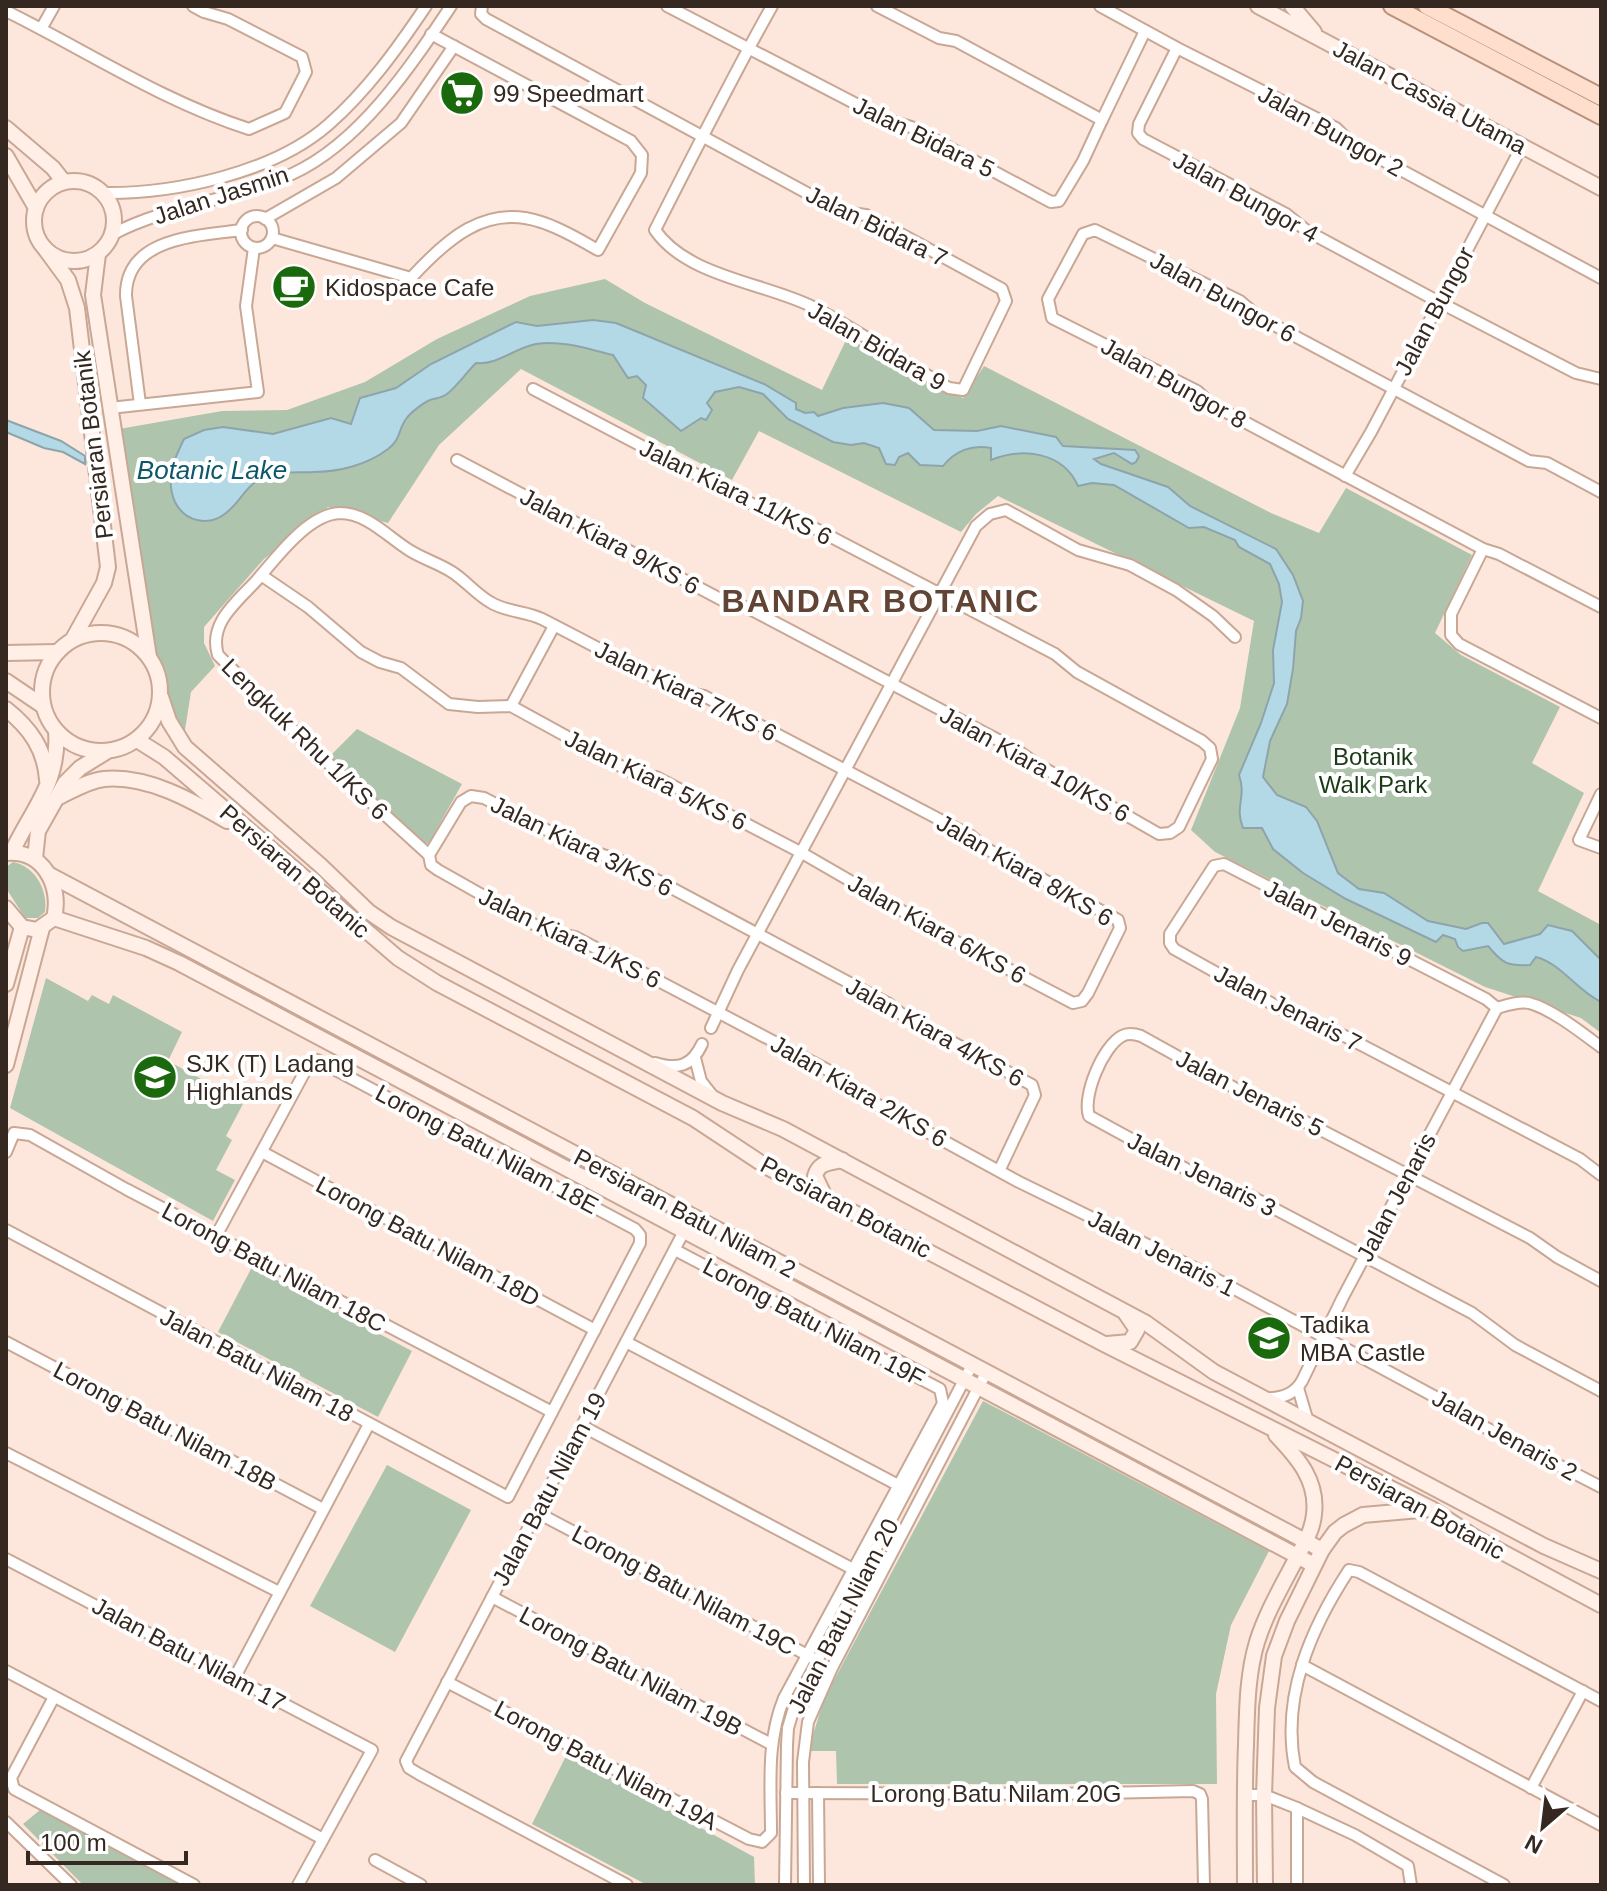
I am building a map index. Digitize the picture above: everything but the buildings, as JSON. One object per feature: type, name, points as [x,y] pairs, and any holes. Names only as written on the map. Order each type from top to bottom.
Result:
[{"type":"main road","name":"Jalan Cassia Utama","points":[[1258,6],[1601,188]]},
{"type":"main road","points":[[1292,6],[1323,40]]},
{"type":"main road","points":[[1392,6],[1601,116]]},
{"type":"main road","points":[[1427,6],[1601,97]]},
{"type":"main road","points":[[6,128],[53,168],[64,182]]},
{"type":"main road","points":[[6,156],[36,208]]},
{"type":"main road","points":[[64,182],[85,183],[103,193],[111,205],[113,234],[98,254],[88,259],[66,261],[46,250],[35,231],[36,208],[42,197],[64,182]]},
{"type":"main road","name":"Persiaran Botanik","points":[[46,250],[68,280],[77,308],[108,567],[104,583],[73,639]]},
{"type":"main road","name":"Persiaran Botanik","points":[[98,254],[93,295],[149,657]]},
{"type":"main road","points":[[35,858],[38,831],[51,795],[56,761],[56,731],[43,706],[42,687],[46,668],[57,652],[73,639],[89,634],[114,635],[137,645],[149,657],[158,676],[161,697],[157,714],[137,740],[117,750],[106,751],[79,747],[56,731]]},
{"type":"main road","points":[[6,653],[57,652]]},
{"type":"main road","points":[[6,681],[43,706]]},
{"type":"main road","name":"Persiaran Botanic","points":[[161,697],[169,721],[185,747],[369,912],[391,927],[722,1103],[783,1129],[842,1160],[1146,1323],[1214,1372],[1544,1546],[1601,1571]]},
{"type":"main road","points":[[6,709],[22,722],[42,751],[51,795]]},
{"type":"main road","name":"Persiaran Botanic","points":[[137,740],[164,757],[375,940],[419,972],[693,1118],[767,1167],[1104,1344],[1432,1509],[1476,1538],[1601,1605]]},
{"type":"main road","points":[[6,908],[22,927],[32,930],[42,928],[54,918],[56,891],[48,874],[35,858],[9,853],[24,826],[51,795],[74,773],[106,751]]},
{"type":"main road","points":[[51,795],[101,779],[127,779],[183,797],[259,840]]},
{"type":"main road","points":[[6,831],[24,826]]},
{"type":"main road","name":"Persiaran Batu Nilam 2","points":[[48,874],[1322,1550]]},
{"type":"main road","name":"Persiaran Batu Nilam 2","points":[[54,918],[146,948],[1314,1565]]},
{"type":"main road","points":[[6,984],[22,927]]},
{"type":"main road","points":[[6,1065],[42,928]]},
{"type":"main road","points":[[292,1023],[300,1008]]},
{"type":"main road","points":[[825,1197],[815,1176],[817,1169],[823,1164],[842,1160]]},
{"type":"main road","points":[[1104,1344],[1130,1342],[1134,1336],[1137,1330],[1124,1311]]},
{"type":"main road","points":[[1245,1885],[1244,1795],[1248,1693],[1256,1643],[1305,1542],[1314,1514],[1311,1482],[1297,1457],[1268,1427]]},
{"type":"main road","points":[[1265,1885],[1267,1708],[1274,1656],[1287,1621],[1322,1550],[1335,1532],[1363,1515],[1432,1509]]},
{"type":"street","points":[[41,29],[54,6]]},
{"type":"street","points":[[6,11],[144,86],[249,129],[285,113],[306,72],[302,57],[228,19],[193,6]]},
{"type":"street","name":"Jalan Jasmin","points":[[103,193],[131,193],[212,180],[285,154],[327,126],[369,85],[426,6]]},
{"type":"street","name":"Jalan Jasmin","points":[[113,234],[131,224],[217,200],[294,173],[340,143],[385,99],[451,6]]},
{"type":"street","name":"Jalan Bidara 7","points":[[482,6],[481,14],[486,19],[842,212],[866,215],[1002,289],[1006,301],[990,338]]},
{"type":"street","points":[[667,6],[749,49]]},
{"type":"street","points":[[704,137],[772,6]]},
{"type":"street","points":[[877,6],[939,38],[956,41],[1102,120],[1145,31]]},
{"type":"street","name":"Jalan Bungor 2","points":[[1100,6],[1336,128],[1351,143],[1601,278]]},
{"type":"street","points":[[272,238],[411,278],[442,244],[474,225],[493,219],[539,221],[598,250],[641,173],[642,155],[631,141],[431,34]]},
{"type":"street","points":[[265,219],[271,224],[272,238],[264,247],[254,248],[246,243],[242,230],[244,224],[252,218],[265,219],[336,178],[401,123],[454,46]]},
{"type":"street","name":"Jalan Bungor 4","points":[[1177,48],[1139,124],[1138,133],[1143,139],[1286,214],[1307,231],[1439,302],[1576,373],[1601,379]]},
{"type":"street","name":"Jalan Bidara 5","points":[[749,49],[885,119],[911,127],[1051,202],[1059,201],[1062,197],[1102,120]]},
{"type":"street","name":"Jalan Bidara 9","points":[[704,137],[655,230],[676,250],[729,278],[809,305],[956,391],[966,386],[990,338]]},
{"type":"street","name":"Jalan Bungor","points":[[1345,476],[1522,146]]},
{"type":"street","points":[[140,404],[126,296],[126,282],[131,270],[146,251],[192,237],[242,230]]},
{"type":"street","name":"Jalan Bungor 6","points":[[1064,266],[1083,234],[1095,230],[1103,233],[1240,301],[1259,317],[1529,461],[1547,463],[1601,492]]},
{"type":"street","points":[[110,408],[258,392],[246,306],[254,248]]},
{"type":"street","name":"Jalan Bungor 8","points":[[1064,266],[1048,299],[1052,318],[1197,391],[1211,404],[1483,549],[1499,554],[1601,607]]},
{"type":"street","name":"Jalan Kiara 11/KS 6","points":[[533,389],[777,517],[793,517],[1055,654],[1077,672],[1202,741],[1210,748],[1212,759],[1179,827]]},
{"type":"street","name":"Jalan Kiara 9/KS 6","points":[[457,460],[724,601],[748,608],[891,685]]},
{"type":"street","points":[[711,1028],[757,934],[976,526],[990,514],[1006,510],[1078,550],[1130,565],[1176,590],[1213,616],[1235,637]]},
{"type":"street","name":"Lengkuk Rhu 1/KS 6","points":[[429,855],[306,743],[218,655],[214,641],[217,631],[227,613],[300,532],[322,518],[340,513],[369,522],[413,552],[455,574],[493,604],[526,613]]},
{"type":"street","points":[[1483,549],[1451,614],[1451,635],[1459,644],[1601,718]]},
{"type":"street","points":[[261,575],[308,607],[361,652],[401,668],[449,704],[511,706],[554,626]]},
{"type":"street","name":"Jalan Kiara 7/KS 6","points":[[526,613],[682,692],[704,696],[846,770]]},
{"type":"street","name":"Jalan Kiara 10/KS 6","points":[[891,685],[1017,750],[1159,834],[1170,833],[1179,827]]},
{"type":"street","name":"Jalan Kiara 5/KS 6","points":[[511,706],[637,775],[656,777],[802,853]]},
{"type":"street","name":"Jalan Kiara 8/KS 6","points":[[846,770],[971,836],[987,849],[1118,920],[1120,928],[1088,993],[1082,1001],[1073,1003]]},
{"type":"street","points":[[1601,794],[1579,840],[1601,848]]},
{"type":"street","name":"Jalan Kiara 3/KS 6","points":[[429,855],[461,802],[477,796],[582,848],[621,861],[757,934]]},
{"type":"street","name":"Jalan Kiara 6/KS 6","points":[[802,853],[949,938],[1073,1003]]},
{"type":"street","name":"Jalan Kiara 1/KS 6","points":[[429,855],[431,865],[438,870],[544,930],[575,937],[719,1012]]},
{"type":"street","name":"Jalan Jenaris 9","points":[[1190,901],[1214,866],[1224,864],[1486,999],[1497,1008]]},
{"type":"street","name":"Jalan Jenaris 7","points":[[1190,901],[1170,934],[1174,949],[1294,1016],[1331,1029],[1580,1159],[1601,1175]]},
{"type":"street","name":"Jalan Kiara 4/KS 6","points":[[757,934],[1032,1085],[1035,1095],[1000,1169]]},
{"type":"street","points":[[1497,1008],[1529,1003],[1576,1028],[1601,1047]]},
{"type":"street","name":"Jalan Jenaris","points":[[1298,1388],[1497,1008]]},
{"type":"street","name":"Jalan Kiara 2/KS 6","points":[[719,1012],[839,1076],[856,1093],[1000,1169]]},
{"type":"street","name":"Jalan Jenaris 5","points":[[1100,1064],[1123,1035],[1141,1036],[1260,1102],[1290,1114],[1409,1175]]},
{"type":"street","points":[[638,1058],[663,1066],[680,1067],[695,1058],[702,1044]]},
{"type":"street","points":[[695,1058],[701,1081],[722,1103]]},
{"type":"street","name":"Lorong Batu Nilam 18E","points":[[262,1152],[310,1062],[325,1062],[635,1229],[640,1235],[640,1243],[595,1330]]},
{"type":"street","name":"Jalan Jenaris 3","points":[[1100,1064],[1089,1090],[1086,1108],[1089,1116],[1217,1186],[1241,1191],[1364,1258]]},
{"type":"street","name":"Lorong Batu Nilam 18C","points":[[6,1152],[14,1133],[30,1135],[552,1412]]},
{"type":"street","points":[[216,1236],[262,1152]]},
{"type":"street","name":"Lorong Batu Nilam 18D","points":[[262,1152],[595,1330]]},
{"type":"street","name":"Jalan Jenaris 1","points":[[1000,1169],[1019,1182],[1203,1272],[1324,1337]]},
{"type":"street","points":[[1409,1175],[1530,1238],[1601,1281]]},
{"type":"street","name":"Jalan Batu Nilam 19","points":[[627,1885],[419,1774],[409,1768],[406,1761],[692,1216]]},
{"type":"street","name":"Jalan Batu Nilam 18","points":[[6,1230],[508,1497],[552,1412]]},
{"type":"street","name":"Lorong Batu Nilam 19F","points":[[675,1250],[940,1389],[943,1403],[898,1485]]},
{"type":"street","points":[[1364,1258],[1472,1313],[1515,1345],[1601,1391]]},
{"type":"street","points":[[552,1412],[595,1330]]},
{"type":"street","name":"Jalan Jenaris 2","points":[[1324,1337],[1441,1400],[1471,1420],[1601,1487]]},
{"type":"street","name":"Lorong Batu Nilam 18B","points":[[6,1342],[323,1509]]},
{"type":"street","points":[[626,1342],[898,1485],[775,1720],[771,1744]]},
{"type":"street","name":"Jalan Batu Nilam 20","points":[[785,1885],[788,1728],[796,1701],[972,1365]]},
{"type":"street","name":"Jalan Batu Nilam 20","points":[[804,1885],[803,1744],[808,1722],[832,1668],[986,1373]]},
{"type":"street","points":[[1263,1398],[1278,1398],[1298,1388],[1308,1422]]},
{"type":"street","points":[[235,1677],[369,1424]]},
{"type":"street","points":[[582,1426],[853,1569]]},
{"type":"street","points":[[6,1453],[279,1592]]},
{"type":"street","name":"Lorong Batu Nilam 19C","points":[[536,1512],[832,1668]]},
{"type":"street","name":"Jalan Batu Nilam 17","points":[[6,1559],[372,1750],[323,1839]]},
{"type":"street","points":[[1504,1885],[1313,1782],[1295,1767],[1293,1692],[1324,1614],[1349,1570],[1371,1577],[1601,1701]]},
{"type":"street","name":"Lorong Batu Nilam 19B","points":[[492,1597],[771,1744]]},
{"type":"street","points":[[1302,1665],[1601,1825]]},
{"type":"street","points":[[6,1671],[323,1839],[298,1885]]},
{"type":"street","name":"Lorong Batu Nilam 19A","points":[[447,1682],[749,1839],[762,1842],[771,1833],[771,1744]]},
{"type":"street","points":[[1531,1788],[1583,1691]]},
{"type":"street","points":[[54,1697],[11,1778],[14,1789],[194,1885]]},
{"type":"street","name":"Lorong Batu Nilam 20G","points":[[786,1793],[1193,1791],[1200,1794],[1202,1799],[1204,1885]]},
{"type":"street","points":[[818,1793],[819,1885]]},
{"type":"street","points":[[1244,1795],[1264,1795],[1355,1835],[1402,1862],[1411,1872],[1411,1885]]},
{"type":"street","points":[[1297,1808],[1297,1885]]},
{"type":"street","points":[[6,1822],[71,1885]]},
{"type":"street","points":[[375,1860],[421,1885]]},
{"type":"green space","name":"Botanik Walk Park","points":[[605,279],[645,303],[822,390],[847,338],[963,398],[984,366],[1271,513],[1319,533],[1346,488],[1472,555],[1435,633],[1461,655],[1560,707],[1532,763],[1584,793],[1538,891],[1601,925],[1601,1033],[1581,1018],[1485,987],[1215,852],[1191,830],[1240,708],[1254,621],[998,496],[976,514],[961,532],[759,431],[732,480],[521,369],[439,445],[388,523],[328,507],[264,559],[204,627],[204,643],[215,666],[191,692],[184,736],[163,697],[119,429],[222,411],[287,410],[365,382],[437,339],[530,296]]},
{"type":"green space","points":[[357,729],[462,784],[429,843],[420,844],[329,757]]},
{"type":"green space","points":[[13,862],[28,868],[42,888],[45,912],[38,918],[25,918],[6,888],[6,867]]},
{"type":"green space","points":[[46,978],[88,1001],[92,995],[109,1004],[113,995],[182,1032],[168,1061],[244,1102],[226,1136],[232,1140],[216,1170],[235,1180],[213,1221],[10,1108]]},
{"type":"green space","points":[[252,1267],[412,1351],[378,1417],[218,1332]]},
{"type":"green space","points":[[983,1401],[1269,1551],[1231,1625],[1216,1694],[1217,1784],[837,1784],[836,1751],[808,1751],[824,1699]]},
{"type":"green space","points":[[387,1465],[471,1510],[395,1652],[310,1606]]},
{"type":"green space","points":[[567,1754],[754,1857],[755,1885],[647,1885],[532,1824]]},
{"type":"green space","points":[[40,1810],[183,1885],[83,1885],[23,1824]]},
{"type":"water","name":"Botanic Lake","points":[[593,320],[616,323],[764,384],[796,403],[796,409],[805,413],[814,412],[818,416],[843,408],[883,403],[909,408],[934,430],[977,431],[1001,426],[1056,437],[1063,446],[1135,450],[1139,456],[1132,464],[1114,453],[1094,459],[1168,487],[1190,506],[1276,549],[1293,575],[1303,601],[1301,618],[1296,631],[1287,704],[1270,741],[1263,777],[1277,795],[1306,807],[1317,821],[1338,873],[1359,889],[1384,893],[1428,921],[1466,929],[1488,923],[1504,944],[1540,934],[1548,925],[1572,931],[1601,960],[1601,1002],[1545,960],[1536,957],[1530,965],[1516,965],[1506,963],[1488,946],[1463,951],[1455,939],[1443,935],[1436,942],[1346,899],[1303,873],[1273,849],[1262,828],[1243,828],[1239,775],[1274,683],[1273,650],[1282,602],[1279,584],[1270,564],[1239,547],[1235,540],[1204,527],[1189,528],[1114,485],[1092,483],[1078,486],[1063,466],[1041,455],[1016,454],[991,460],[991,448],[977,447],[958,453],[943,466],[920,465],[908,453],[899,457],[895,465],[886,464],[879,448],[864,443],[851,445],[833,442],[788,419],[763,394],[739,387],[715,392],[707,403],[712,410],[706,420],[701,418],[681,431],[643,398],[646,385],[637,376],[628,378],[613,355],[546,343],[528,346],[492,361],[476,363],[447,394],[427,401],[410,414],[388,449],[362,463],[333,471],[282,473],[262,478],[250,486],[232,508],[212,520],[191,518],[175,502],[171,478],[177,454],[184,439],[204,430],[223,427],[273,434],[331,418],[351,424],[360,398],[396,388],[431,364],[516,322],[537,326]]},
{"type":"water","points":[[6,420],[61,441],[85,456],[85,464],[63,452],[44,448],[6,432]]},
{"type":"place","name":"99 Speedmart","points":[[462,93]]},
{"type":"place","name":"Kidospace Cafe","points":[[294,287]]},
{"type":"place","name":"SJK (T) Ladang Highlands","points":[[155,1077]]},
{"type":"place","name":"Tadika MBA Castle","points":[[1269,1338]]},
{"type":"district","name":"BANDAR BOTANIC","points":[[881,601]]}]
